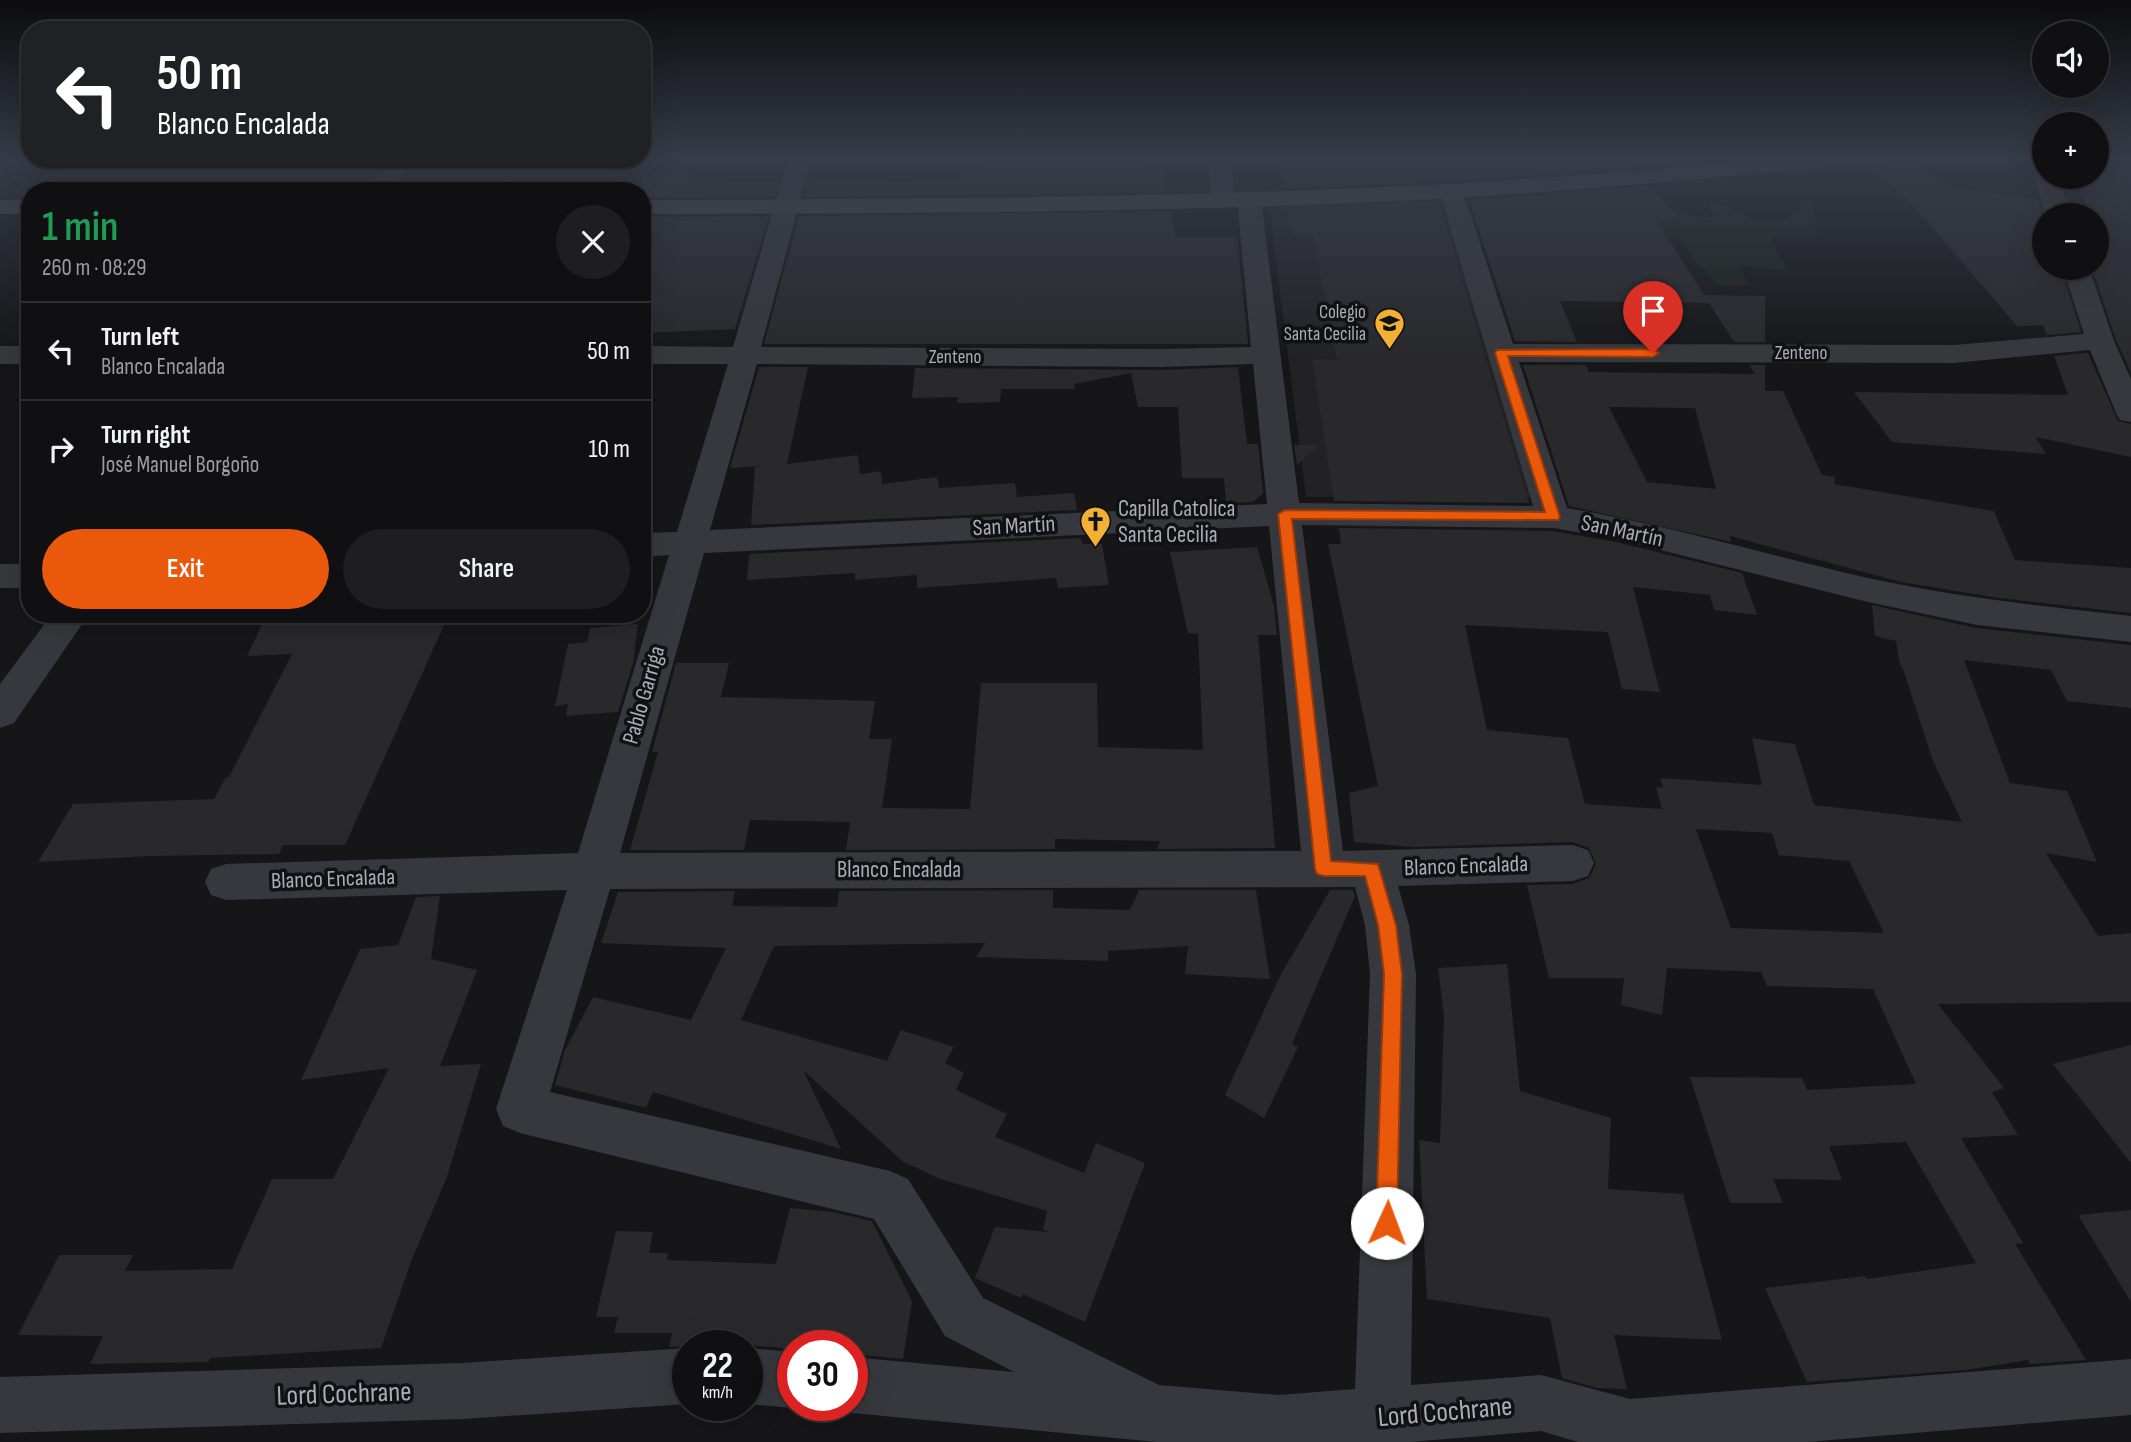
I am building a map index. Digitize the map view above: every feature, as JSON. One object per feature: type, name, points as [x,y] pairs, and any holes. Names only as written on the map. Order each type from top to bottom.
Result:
[{"type":"street","name":"Pablo Garriga","points":[[780,226],[745,355],[688,542],[594,872],[520,1109],[890,1197],[964,1317],[1158,1414]]},
{"type":"street","points":[[1241,226],[1268,355],[1324,869]]},
{"type":"street","points":[[1462,226],[1553,517]]},
{"type":"street","points":[[2080,280],[2100,341],[2131,413]]},
{"type":"street","name":"Zenteno","points":[[1501,353],[1954,354],[2100,341]]},
{"type":"street","points":[[0,355],[21,355]]},
{"type":"street","name":"Zenteno","points":[[651,355],[1161,358],[1268,355]]},
{"type":"street","name":"San Martín","points":[[651,544],[1285,514],[1553,517],[1618,528],[1868,590],[1978,612],[2131,629]]},
{"type":"street","points":[[0,576],[21,576]]},
{"type":"street","points":[[0,713],[65,623]]},
{"type":"street","name":"Blanco Encalada","points":[[226,882],[594,872],[1372,869],[1573,863]]},
{"type":"street","points":[[1372,869],[1387,925],[1393,974],[1382,1417]]},
{"type":"street","name":"Lord Cochrane","points":[[0,1405],[463,1391],[672,1377]]},
{"type":"street","name":"Lord Cochrane","points":[[868,1387],[1279,1424],[1541,1403],[1630,1428],[2131,1387]]},
{"type":"shaded area","name":"Colegio Santa Cecilia","points":[[1272,226],[1449,226],[1541,498],[1306,497]]},
{"type":"shaded area","points":[[1642,226],[1816,226],[1817,238],[1770,238],[1789,272],[1740,265],[1748,285],[1717,285],[1693,257],[1683,240],[1662,237]]},
{"type":"building","points":[[651,226],[766,226],[735,329],[651,333]]},
{"type":"building","points":[[796,226],[1174,226],[1176,237],[1237,237],[1248,344],[764,344]]},
{"type":"building","name":"Colegio Santa Cecilia","points":[[1291,226],[1447,226],[1529,503],[1334,501],[1312,359],[1337,360],[1313,235],[1292,234]]},
{"type":"building","points":[[1478,226],[1661,226],[1704,295],[1765,296],[1765,342],[1734,342],[1709,303],[1560,301],[1577,342],[1515,341]]},
{"type":"building","points":[[1931,226],[2032,226],[2032,280],[2065,280],[2081,332],[2047,335],[2043,325],[2017,326]]},
{"type":"building","points":[[2109,226],[2131,226],[2131,373],[2116,340],[2096,280],[2109,280]]},
{"type":"building","points":[[2088,353],[2118,421],[2131,424],[2131,457],[2036,437],[2046,454],[1892,442],[1854,392],[2068,395],[2054,356]]},
{"type":"building","points":[[1523,365],[1586,365],[1589,372],[1755,374],[1749,365],[1765,365],[1765,391],[1783,391],[1822,475],[1835,477],[1834,484],[1994,511],[2015,560],[2131,568],[2131,613],[1999,598],[1901,582],[1730,536],[1731,542],[1569,506]],"holes":[[[1609,407],[1695,408],[1716,489],[1647,482]]]},
{"type":"building","points":[[759,367],[808,367],[787,464],[858,455],[860,474],[881,471],[882,484],[937,477],[939,488],[1015,483],[1017,497],[1074,493],[1077,510],[751,525],[755,467],[763,466],[730,468]]},
{"type":"building","points":[[1238,367],[1247,444],[1258,444],[1263,493],[1253,502],[1226,503],[1224,478],[1182,478],[1178,407],[1138,407],[1131,373],[1074,384],[1075,389],[1001,389],[1000,402],[957,403],[958,397],[912,398],[915,368],[1161,370]]},
{"type":"building","points":[[1294,445],[1320,445],[1297,465]]},
{"type":"building","points":[[1339,528],[1553,531],[1616,542],[1742,573],[1757,615],[1714,610],[1710,595],[1633,587],[1660,692],[1622,689],[1608,632],[1465,625],[1487,730],[1568,738],[1585,804],[1662,809],[1656,787],[1663,788],[1660,778],[1762,785],[1752,738],[1795,744],[1814,805],[1962,822],[1933,761],[1900,665],[1896,641],[1875,636],[1872,605],[1976,628],[2131,645],[2131,708],[2067,701],[2051,670],[1964,660],[2010,783],[2067,791],[2097,862],[2046,853],[2098,936],[2131,933],[2131,1002],[1938,1004],[2004,1088],[1992,1092],[2018,1135],[1961,1138],[2023,1243],[2015,1244],[2086,1360],[2030,1364],[2028,1360],[1965,1370],[1807,1382],[1765,1288],[1865,1276],[1867,1279],[1976,1263],[1906,1142],[1829,1146],[1842,1180],[1773,1179],[1783,1203],[1730,1203],[1690,1077],[1802,1078],[1807,1090],[1916,1084],[1873,989],[1767,986],[1761,972],[1667,968],[1662,1015],[1621,1005],[1624,978],[1549,978],[1527,885],[1573,884],[1589,878],[1596,864],[1589,848],[1573,842],[1413,847],[1354,842],[1349,793],[1378,786],[1328,544],[1341,544]],"holes":[[[1696,829],[1772,833],[1779,855],[1849,861],[1884,933],[1731,928]]]},
{"type":"building","points":[[1081,538],[1082,544],[1102,544],[1109,585],[1058,588],[1056,578],[917,588],[917,575],[855,580],[855,573],[747,580],[749,554]]},
{"type":"building","points":[[1257,547],[1274,606],[1277,635],[1258,635],[1275,848],[1157,849],[1160,841],[1055,839],[1055,849],[846,850],[850,822],[750,820],[744,850],[630,850],[658,752],[652,752],[676,663],[729,663],[721,697],[875,701],[869,739],[892,739],[882,808],[970,809],[981,683],[1097,683],[1098,747],[1203,750],[1198,634],[1188,633],[1170,552]]},
{"type":"building","points":[[263,623],[445,623],[345,845],[283,845],[279,854],[150,856],[38,862],[73,804],[214,799],[226,777],[229,777],[292,654],[247,656]]},
{"type":"building","points":[[638,624],[633,663],[618,712],[566,716],[568,704],[555,706],[568,644],[587,642],[590,628]]},
{"type":"building","points":[[1053,890],[1053,908],[1130,910],[1139,890],[1256,890],[1270,979],[1185,974],[1188,946],[1108,951],[1108,961],[976,957],[985,943],[774,946],[741,1020],[887,1061],[901,1030],[954,1047],[945,1063],[964,1073],[956,1090],[1007,1114],[995,1137],[1084,1173],[1096,1143],[1145,1163],[1085,1322],[1023,1294],[1021,1298],[975,1278],[995,1227],[1049,1232],[1043,1229],[1047,1211],[938,1178],[902,1161],[803,1070],[841,1149],[653,1092],[646,1108],[555,1085],[565,1050],[593,997],[691,1020],[726,948],[601,943],[618,892],[735,891],[732,906],[837,907],[839,891]]},
{"type":"building","points":[[1330,890],[1353,890],[1355,896],[1292,1044],[1298,1047],[1264,1118],[1225,1095],[1279,978]]},
{"type":"building","points":[[440,896],[431,959],[477,970],[440,1066],[481,1064],[447,1177],[412,1259],[381,1348],[210,1358],[208,1362],[90,1364],[103,1336],[18,1335],[59,1255],[133,1255],[125,1271],[232,1269],[272,1179],[333,1179],[389,1068],[301,1080],[360,949],[398,945],[416,897]]},
{"type":"building","points":[[1507,964],[1520,1091],[1611,1118],[1608,1189],[1683,1194],[1722,1340],[1614,1335],[1627,1389],[1597,1388],[1562,1378],[1550,1318],[1427,1299],[1419,1140],[1440,1143],[1444,1016],[1438,968]]},
{"type":"building","points":[[2131,1045],[2131,1163],[2053,1064]]},
{"type":"building","points":[[790,1208],[832,1212],[872,1221],[912,1301],[903,1359],[868,1356],[868,1330],[777,1330],[777,1348],[763,1346],[763,1330],[614,1333],[618,1317],[596,1317],[616,1231],[653,1232],[649,1253],[668,1253],[667,1260],[776,1264]]},
{"type":"building","points":[[2131,1210],[2131,1302],[2078,1215]]},
{"type":"place","name":"Colegio Santa Cecilia","points":[[1389,350]]},
{"type":"place","name":"Capilla Catolica Santa Cecilia","points":[[1095,549]]},
{"type":"route","points":[[1387,1223],[1393,974],[1387,925],[1372,869],[1324,869],[1285,514],[1553,517],[1501,353],[1653,353]]}]
